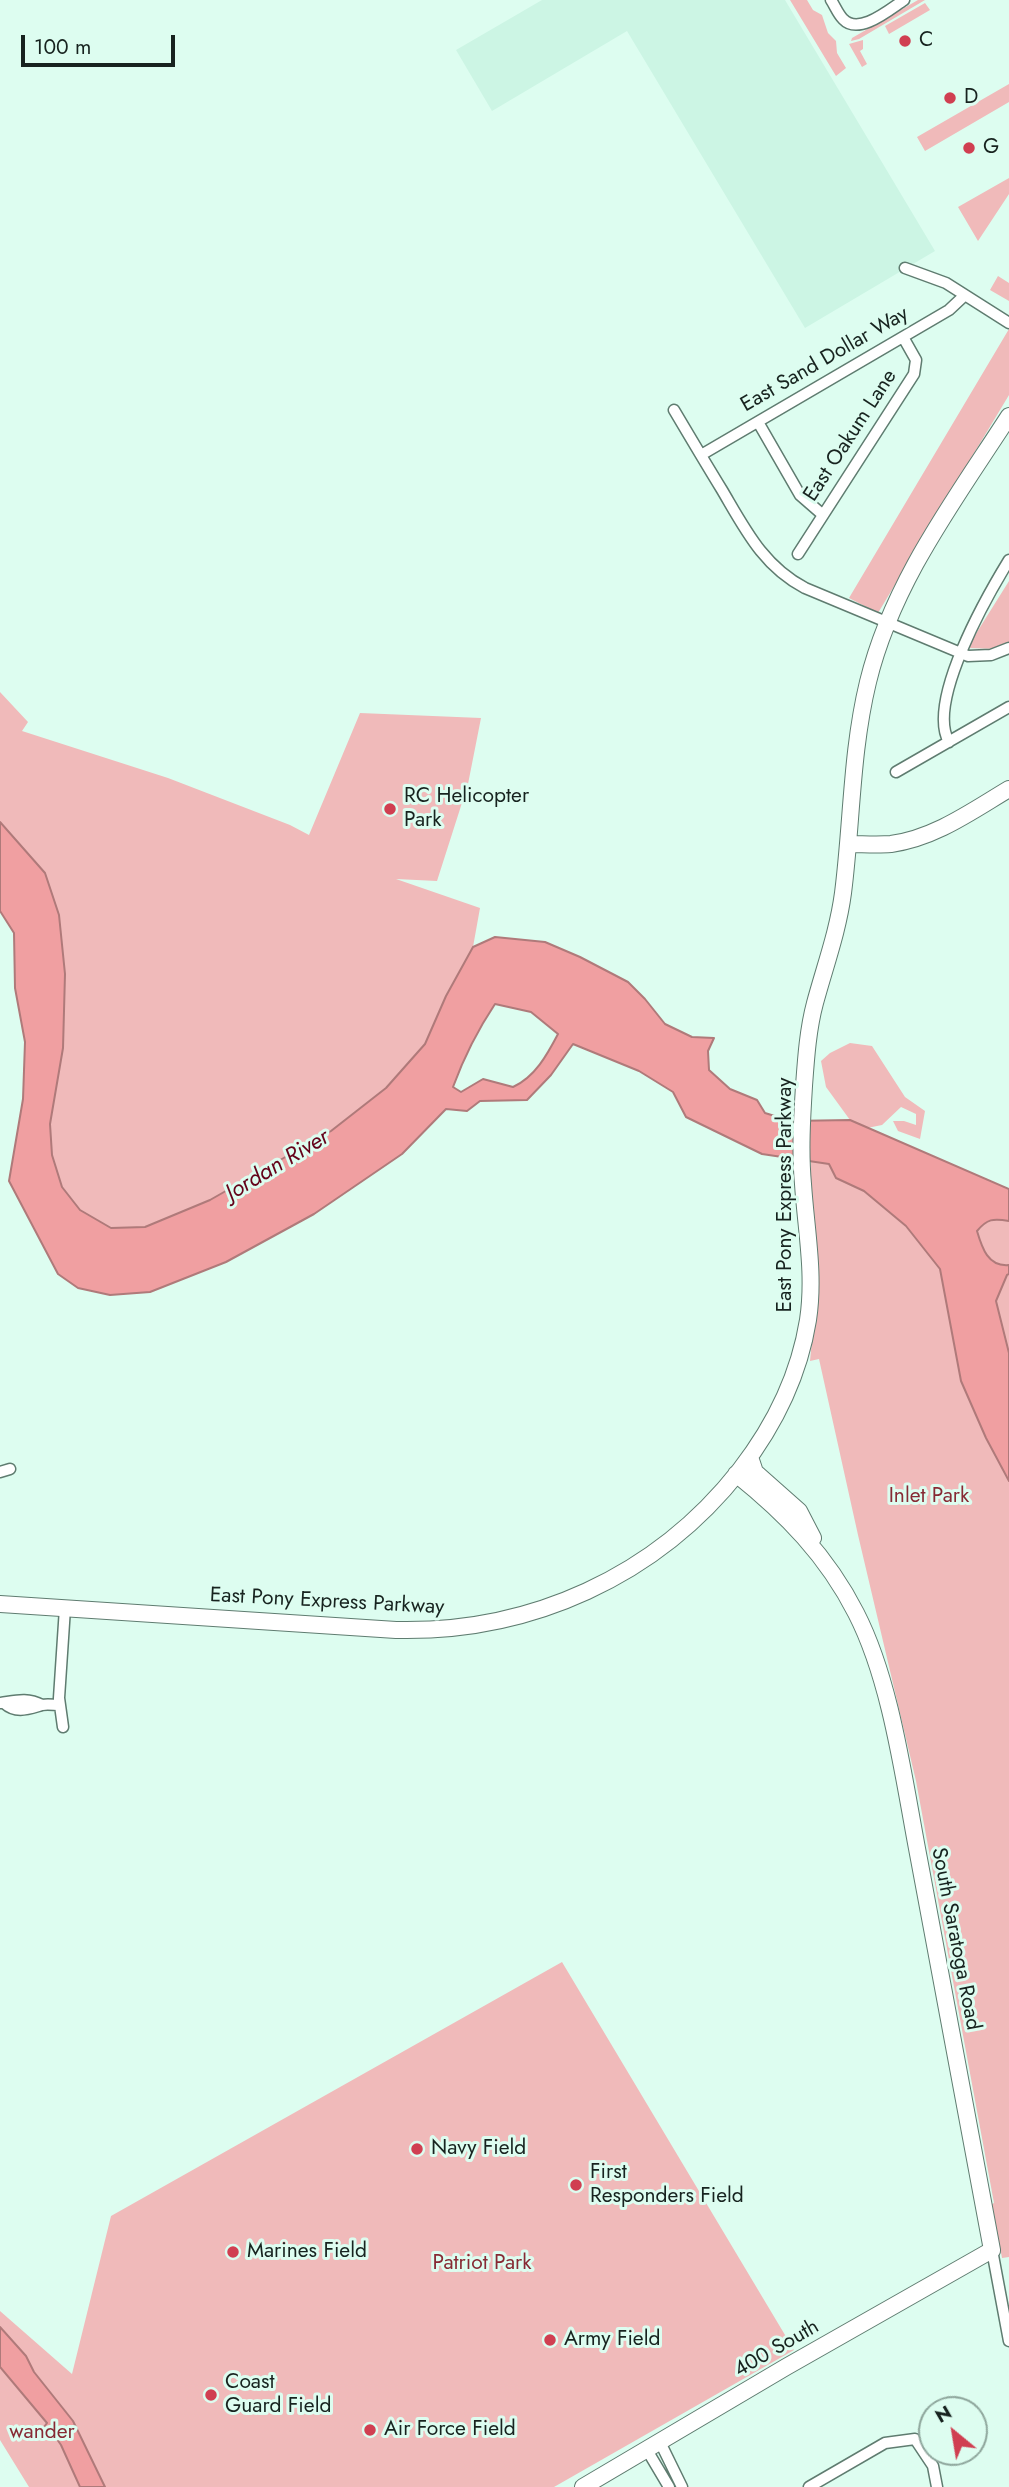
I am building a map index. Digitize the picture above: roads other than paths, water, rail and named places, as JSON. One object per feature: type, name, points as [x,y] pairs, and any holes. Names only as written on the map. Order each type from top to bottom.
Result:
[{"type":"main road","name":"East Pony Express Parkway","points":[[829,955],[842,808],[867,685],[887,621],[923,549],[1009,416]]},
{"type":"main road","name":"East Pony Express Parkway","points":[[0,1604],[396,1630],[456,1628],[500,1621],[574,1598],[629,1569],[690,1524],[750,1457],[772,1423],[785,1397],[800,1355],[808,1320],[811,1267],[802,1164],[803,1113],[812,1015],[839,923],[855,752]]},
{"type":"main road","points":[[848,844],[889,844],[921,837],[944,827],[1009,789]]},
{"type":"main road","points":[[750,1457],[755,1472],[799,1511],[820,1555]]},
{"type":"main road","points":[[736,1474],[779,1510],[820,1555]]},
{"type":"main road","name":"South Saratoga Road","points":[[820,1555],[858,1615],[884,1692],[901,1765],[992,2250]]},
{"type":"main road","name":"400 South","points":[[583,2487],[992,2250]]},
{"type":"street","points":[[831,0],[846,22],[855,25],[865,23],[904,0]]},
{"type":"street","points":[[905,268],[936,278],[1009,323]]},
{"type":"street","name":"East Sand Dollar Way","points":[[701,455],[954,307],[965,295]]},
{"type":"street","name":"East Oakum Lane","points":[[799,554],[916,371],[915,356],[903,337]]},
{"type":"street","points":[[674,410],[752,543],[778,571],[805,588],[961,653],[982,657],[1009,648]]},
{"type":"street","points":[[758,422],[800,495],[823,515]]},
{"type":"street","points":[[949,742],[942,722],[954,671],[972,625],[1009,560]]},
{"type":"street","points":[[896,772],[1009,707]]},
{"type":"street","points":[[63,1727],[59,1705],[65,1608]]},
{"type":"street","points":[[2,1703],[26,1700],[42,1705],[59,1705]]},
{"type":"street","name":"South Saratoga Road","points":[[992,2250],[1009,2341]]},
{"type":"street","points":[[808,2487],[885,2443],[915,2439],[933,2466],[937,2487]]},
{"type":"street","points":[[654,2446],[669,2487]]},
{"type":"street","points":[[654,2446],[682,2487]]},
{"type":"water","name":"Jordan River","points":[[0,822],[45,873],[59,915],[65,974],[63,1048],[50,1124],[52,1155],[62,1187],[80,1210],[111,1228],[145,1227],[210,1200],[331,1131],[386,1088],[425,1044],[446,996],[473,947],[495,937],[545,942],[580,957],[628,982],[665,1024],[692,1037],[714,1038],[708,1051],[709,1070],[730,1089],[757,1100],[765,1113],[791,1121],[850,1120],[1009,1189],[1009,1221],[991,1220],[977,1231],[991,1260],[1009,1265],[1009,1274],[996,1301],[1009,1353],[1009,1481],[986,1438],[961,1381],[940,1269],[906,1226],[864,1191],[836,1178],[829,1164],[762,1154],[686,1117],[673,1092],[639,1071],[573,1044],[551,1075],[527,1100],[480,1101],[467,1111],[446,1109],[402,1154],[314,1214],[226,1262],[150,1292],[110,1295],[78,1288],[58,1274],[9,1181],[23,1099],[25,1042],[15,988],[14,933],[0,911]],"holes":[[[495,1004],[531,1012],[558,1034],[545,1057],[528,1077],[513,1087],[483,1079],[461,1092],[453,1087],[471,1044]]]},
{"type":"water","points":[[0,2327],[26,2356],[34,2372],[73,2421],[105,2487],[80,2487],[61,2445],[52,2432],[45,2436],[41,2431],[47,2423],[0,2367]]},
{"type":"place","name":"C","points":[[905,41]]},
{"type":"place","name":"D","points":[[950,98]]},
{"type":"place","name":"G","points":[[969,148]]},
{"type":"place","name":"RC Helicopter Park","points":[[390,809]]},
{"type":"place","name":"Navy Field","points":[[417,2149]]},
{"type":"place","name":"First Responders Field","points":[[576,2185]]},
{"type":"place","name":"Marines Field","points":[[233,2252]]},
{"type":"place","name":"Army Field","points":[[550,2340]]},
{"type":"place","name":"Coast Guard Field","points":[[211,2395]]},
{"type":"place","name":"Air Force Field","points":[[370,2430]]},
{"type":"park label","name":"Inlet Park","points":[[929,1497]]},
{"type":"park label","name":"Patriot Park","points":[[482,2264]]},
{"type":"park label","name":"wander","points":[[42,2433]]}]
